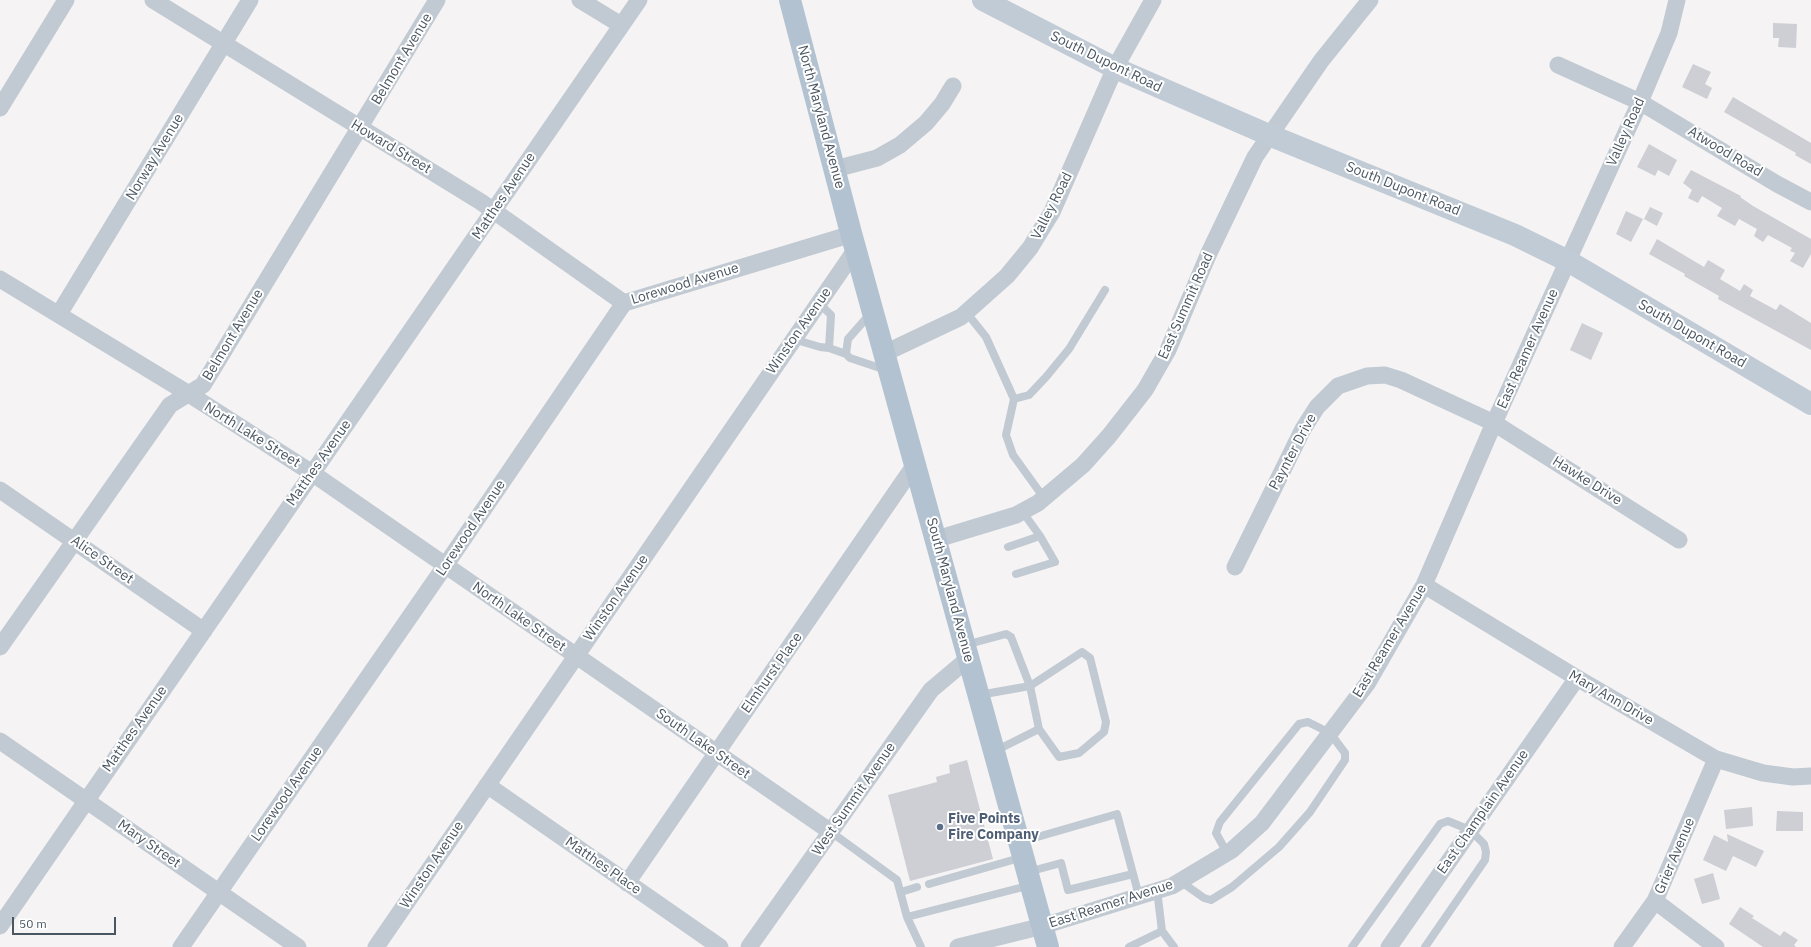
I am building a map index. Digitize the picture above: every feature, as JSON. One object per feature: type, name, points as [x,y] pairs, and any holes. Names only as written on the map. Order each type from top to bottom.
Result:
[{"type":"main road","name":"North Maryland Avenue","points":[[790,0],[854,242]]},
{"type":"main road","name":"South Maryland Avenue","points":[[854,242],[1048,947]]},
{"type":"street","points":[[0,108],[66,0]]},
{"type":"street","name":"Howard Street","points":[[153,0],[494,211],[624,303]]},
{"type":"street","name":"Norway Avenue","points":[[59,314],[250,0]]},
{"type":"street","name":"Belmont Avenue","points":[[0,647],[170,405],[203,385],[437,0]]},
{"type":"street","points":[[580,0],[621,25]]},
{"type":"street","name":"Matthes Avenue","points":[[0,926],[639,0]]},
{"type":"street","name":"Valley Road","points":[[888,363],[966,312],[1007,276],[1030,248],[1048,218],[1115,68],[1153,0]]},
{"type":"street","name":"East Summit Road","points":[[936,539],[1022,511],[1044,498],[1083,465],[1109,436],[1145,390],[1168,350],[1209,253],[1255,158],[1269,135],[1321,61],[1370,0]]},
{"type":"street","name":"Valley Road","points":[[1568,261],[1640,102],[1669,33],[1677,0]]},
{"type":"street","name":"South Dupont Road","points":[[990,2],[1115,68],[1269,135],[1515,235],[1568,261],[1811,404]]},
{"type":"street","name":"Atwood Road","points":[[1558,64],[1640,102],[1777,184],[1811,202]]},
{"type":"street","points":[[835,169],[877,158],[900,145],[926,123],[942,104],[953,86]]},
{"type":"street","name":"Winston Avenue","points":[[376,947],[794,339],[819,302],[854,242]]},
{"type":"street","name":"Lorewood Avenue","points":[[181,947],[445,566],[624,303],[854,242]]},
{"type":"street","name":"East Reamer Avenue","points":[[958,947],[1043,926],[1172,886],[1227,853],[1262,823],[1367,684],[1424,586],[1494,423],[1568,261]]},
{"type":"street","name":"North Lake Street","points":[[0,279],[189,394],[312,473],[576,656]]},
{"type":"street","name":"Paynter Drive","points":[[1235,567],[1303,429],[1318,407],[1338,386],[1367,376],[1384,375],[1401,380],[1494,423]]},
{"type":"street","name":"Hawke Drive","points":[[1494,423],[1679,540]]},
{"type":"street","name":"Elmhurst Place","points":[[627,882],[916,463]]},
{"type":"street","name":"Alice Street","points":[[0,490],[204,631]]},
{"type":"street","name":"Mary Ann Drive","points":[[1424,586],[1576,678],[1716,759],[1763,774],[1811,776]]},
{"type":"street","name":"West Summit Avenue","points":[[749,947],[931,690],[967,652]]},
{"type":"street","name":"South Lake Street","points":[[576,656],[831,832]]},
{"type":"street","name":"East Champlain Avenue","points":[[1389,947],[1576,678]]},
{"type":"street","name":"Mary Street","points":[[0,742],[87,800],[298,947]]},
{"type":"street","name":"Grier Avenue","points":[[1622,947],[1655,902],[1716,759]]},
{"type":"street","name":"Matthes Place","points":[[487,785],[720,947]]},
{"type":"street","points":[[1655,902],[1716,947]]},
{"type":"lane","points":[[1014,399],[1029,394],[1046,378],[1068,349],[1105,290]]},
{"type":"lane","points":[[819,302],[831,315],[829,348]]},
{"type":"lane","points":[[846,354],[848,339],[873,311]]},
{"type":"lane","points":[[966,312],[986,336],[1014,399],[1006,435],[1013,455],[1044,498]]},
{"type":"lane","points":[[794,339],[820,348],[829,348],[846,354],[850,358],[888,363]]},
{"type":"lane","points":[[1016,574],[1054,562],[1040,536],[1022,511]]},
{"type":"lane","points":[[1008,546],[1040,536]]},
{"type":"lane","points":[[967,652],[1006,634],[1010,636],[1030,686],[1040,728],[1059,757],[1079,753],[1104,732],[1106,722],[1090,658],[1082,652],[1030,686],[979,695]]},
{"type":"lane","points":[[1180,881],[1204,898],[1211,900],[1232,887],[1279,847],[1310,812],[1345,760],[1345,753],[1330,732],[1308,722],[1299,724],[1220,822],[1216,833],[1227,853]]},
{"type":"lane","points":[[994,752],[1040,728]]},
{"type":"lane","points":[[907,917],[1026,864],[1117,814],[1139,896]]},
{"type":"lane","points":[[1352,947],[1440,824],[1448,821],[1470,830],[1484,844],[1486,852],[1485,860],[1425,947]]},
{"type":"lane","points":[[831,832],[897,880],[907,917],[921,947]]},
{"type":"lane","points":[[929,884],[1026,864],[1061,863],[1068,890],[1133,874]]},
{"type":"lane","points":[[901,892],[917,887]]},
{"type":"lane","points":[[1157,890],[1162,931],[1174,947]]},
{"type":"lane","points":[[1129,947],[1162,931]]},
{"type":"building","points":[[1773,23],[1797,24],[1796,48],[1778,47],[1779,38],[1773,38]]},
{"type":"building","points":[[1693,64],[1711,72],[1705,84],[1712,88],[1707,99],[1682,87]]},
{"type":"building","points":[[1733,97],[1811,143],[1811,164],[1795,155],[1796,153],[1724,112]]},
{"type":"building","points":[[1649,144],[1677,160],[1669,176],[1658,170],[1655,176],[1637,167]]},
{"type":"building","points":[[1691,170],[1741,196],[1740,197],[1753,206],[1811,239],[1811,254],[1803,268],[1790,261],[1795,253],[1790,251],[1792,248],[1768,235],[1763,242],[1754,236],[1757,229],[1739,219],[1735,226],[1717,216],[1722,208],[1702,196],[1698,203],[1688,198],[1692,190],[1683,183]]},
{"type":"building","points":[[1650,207],[1663,213],[1657,226],[1644,219]]},
{"type":"building","points":[[1626,211],[1643,219],[1631,242],[1616,234]]},
{"type":"building","points":[[1657,239],[1704,267],[1708,260],[1725,270],[1720,279],[1740,291],[1744,284],[1753,290],[1750,296],[1776,310],[1780,304],[1811,323],[1811,350],[1718,299],[1719,296],[1684,276],[1685,274],[1649,254]]},
{"type":"building","points":[[1582,323],[1603,333],[1591,360],[1570,350]]},
{"type":"building","name":"Five Points Fire Company","points":[[967,760],[993,859],[910,881],[888,795],[937,782],[936,777],[950,773],[949,765]]},
{"type":"building","points":[[1752,807],[1753,826],[1726,829],[1724,810]]},
{"type":"building","points":[[1777,811],[1803,812],[1803,831],[1776,831]]},
{"type":"building","points":[[1727,834],[1764,851],[1756,867],[1733,856],[1726,871],[1703,860],[1714,835],[1728,842]]},
{"type":"building","points":[[1713,873],[1720,899],[1702,904],[1694,879]]},
{"type":"building","points":[[1740,907],[1754,916],[1752,918],[1780,936],[1784,931],[1798,940],[1794,945],[1796,947],[1763,947],[1729,924]]},
{"type":"place","name":"Five Points Fire Company","points":[[940,827]]}]
